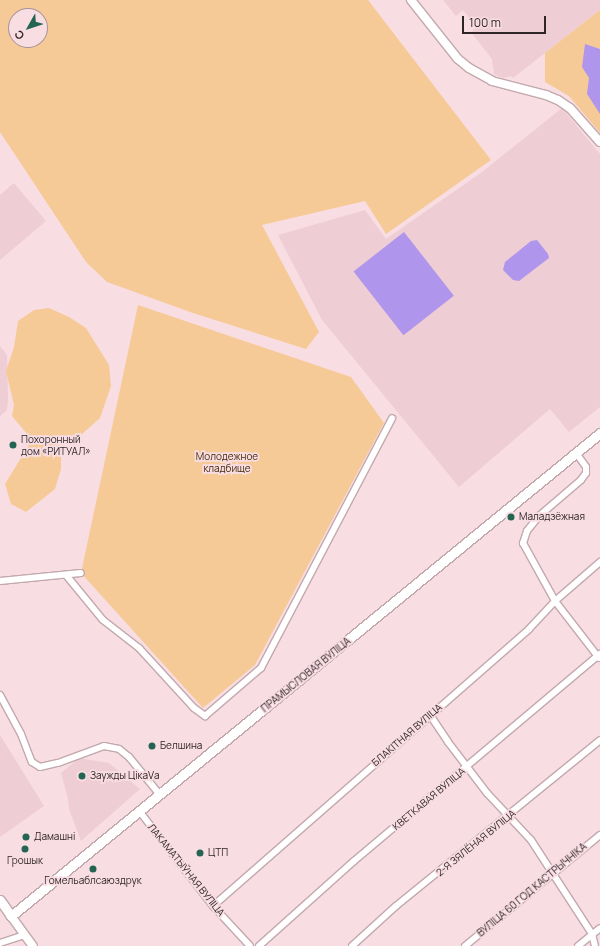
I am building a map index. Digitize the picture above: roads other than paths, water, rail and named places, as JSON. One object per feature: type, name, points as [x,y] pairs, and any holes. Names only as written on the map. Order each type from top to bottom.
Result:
[{"type":"main road","name":"ПРАМЫСЛОВАЯ ВУЛІЦА","points":[[11,916],[140,812],[600,433]]},
{"type":"main road","points":[[0,900],[11,916]]},
{"type":"street","points":[[411,0],[458,59],[469,68],[492,81],[546,95],[558,100],[570,108],[600,142]]},
{"type":"street","points":[[66,575],[103,620],[139,648],[194,708],[205,716],[261,668],[392,418]]},
{"type":"street","points":[[576,453],[586,467],[586,473],[581,480],[539,516],[527,531],[523,543],[555,601],[599,656]]},
{"type":"street","name":"БЛАКІТНАЯ ВУЛІЦА","points":[[212,906],[529,629],[555,601],[600,562]]},
{"type":"street","points":[[0,581],[81,573]]},
{"type":"street","name":"КВЕТКАВАЯ ВУЛІЦА","points":[[258,946],[354,861],[599,656]]},
{"type":"street","points":[[0,695],[21,734],[32,762],[40,767],[58,763],[104,746],[119,749],[129,757],[160,795]]},
{"type":"street","points":[[430,715],[466,768],[531,840],[592,934],[595,946]]},
{"type":"street","name":"2-Я ЗЯЛЁНАЯ ВУЛІЦА","points":[[352,946],[396,906],[509,816],[600,740]]},
{"type":"street","name":"ЛАКАМАТЫЎНАЯ ВУЛІЦА","points":[[140,812],[212,906],[250,946]]},
{"type":"street","name":"ВУЛІЦА 60 ГОД КАСТРЫЧНІКА","points":[[465,946],[551,873],[600,834]]},
{"type":"street","points":[[11,916],[33,946]]},
{"type":"street","points":[[582,945],[600,928]]},
{"type":"street","points":[[0,943],[25,935]]},
{"type":"place","name":"Похоронный дом «РИТУАЛ»","points":[[13,445]]},
{"type":"place","name":"Маладзёжная","points":[[511,517]]},
{"type":"place","name":"Белшина","points":[[152,746]]},
{"type":"place","name":"Заужды ЦікаVа","points":[[82,776]]},
{"type":"place","name":"Дамашні","points":[[26,837]]},
{"type":"place","name":"Грошык","points":[[25,849]]},
{"type":"place","name":"ЦТП","points":[[200,853]]},
{"type":"place","name":"Гомельаблсаюздрук","points":[[93,869]]},
{"type":"park label","name":"Молодежное кладбище","points":[[227,462]]}]
